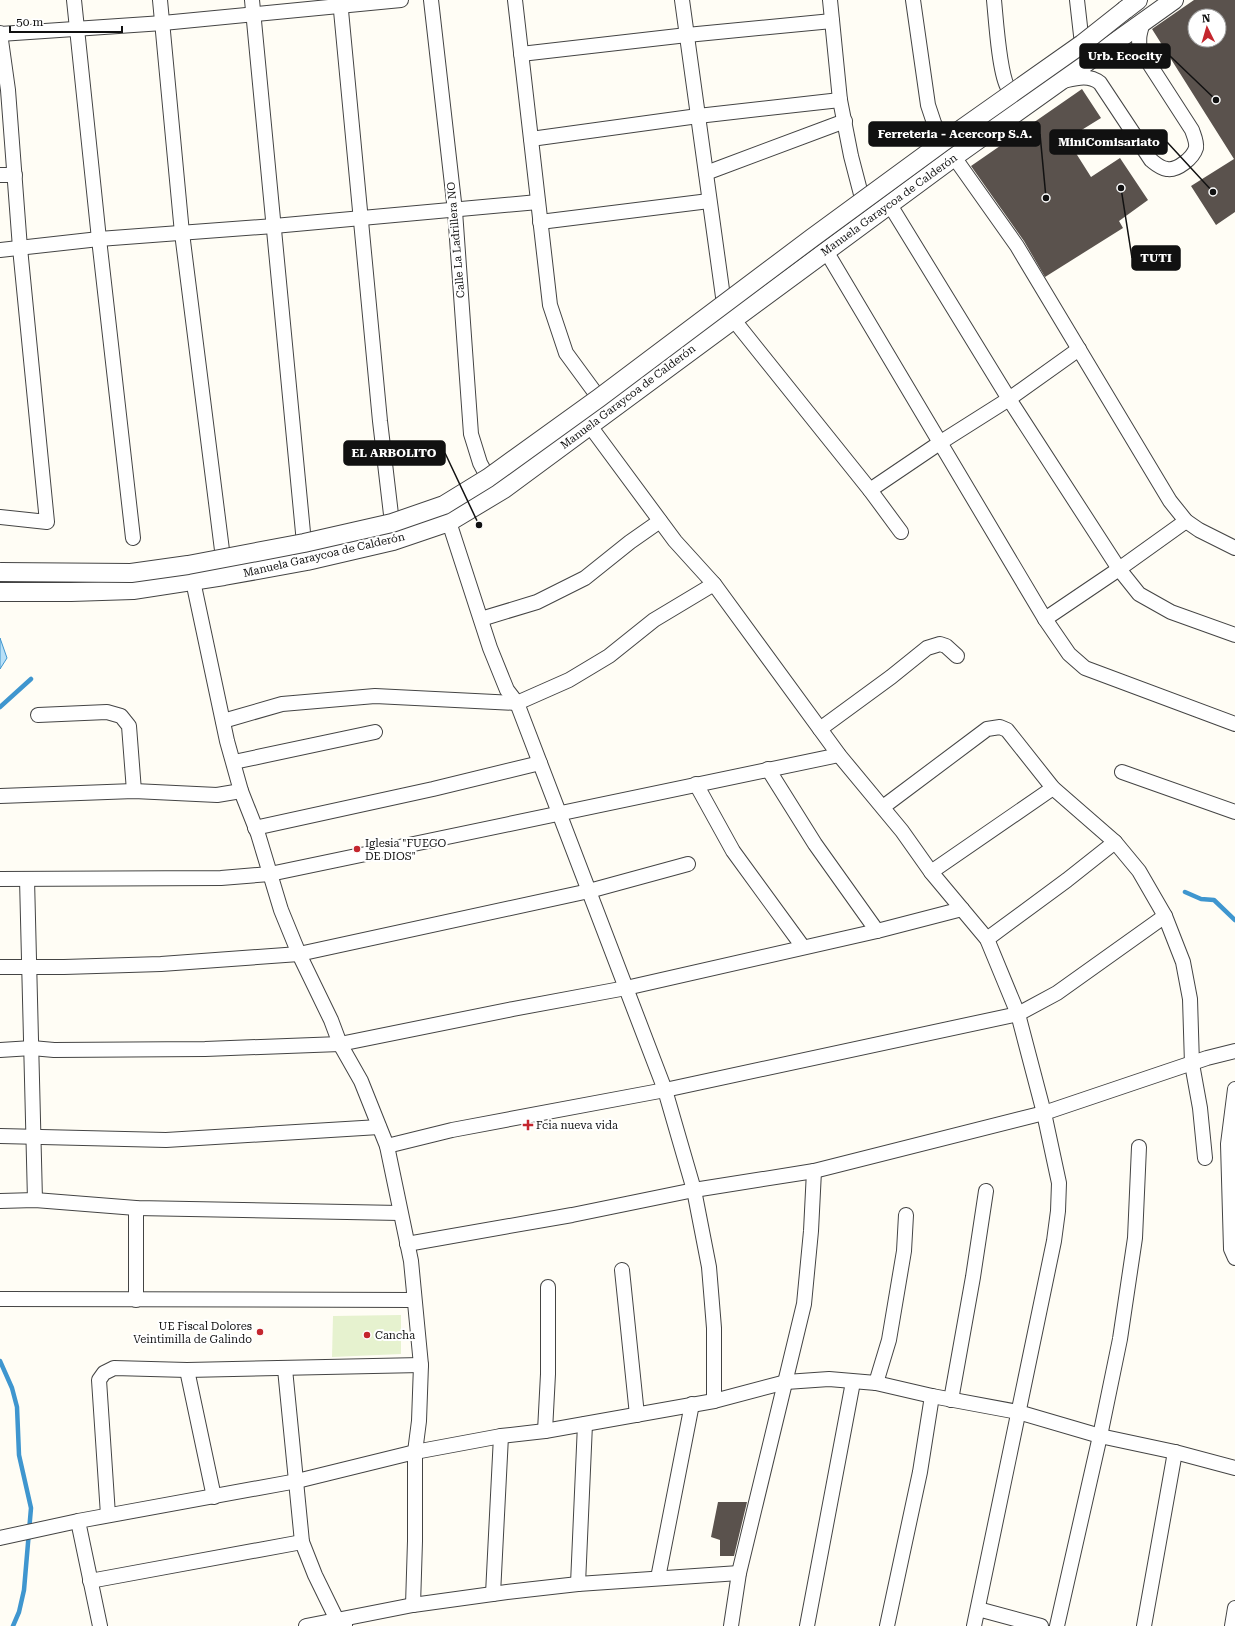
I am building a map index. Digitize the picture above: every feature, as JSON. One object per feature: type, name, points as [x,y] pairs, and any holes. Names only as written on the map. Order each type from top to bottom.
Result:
[{"type":"street","points":[[74,0],[99,239],[133,538]]},
{"type":"street","points":[[160,0],[182,233],[223,558]]},
{"type":"street","points":[[0,516],[47,522],[20,248],[15,175],[4,90],[0,33],[163,23],[252,7],[401,0]]},
{"type":"street","name":"Calle La Ladrillera NO","points":[[431,0],[454,211],[471,434],[480,463],[488,478]]},
{"type":"street","points":[[515,0],[550,305],[566,353],[599,398]]},
{"type":"street","points":[[682,0],[724,304]]},
{"type":"street","points":[[830,0],[840,100],[851,156],[863,202]]},
{"type":"street","points":[[913,0],[928,105],[934,123],[943,142]]},
{"type":"street","points":[[994,0],[1006,84],[1012,93],[1026,106]]},
{"type":"street","points":[[1077,0],[1082,44]]},
{"type":"street","name":"Manuela Garaycoa de Calderón","points":[[0,592],[133,590],[193,581],[307,561],[379,544],[449,522],[504,489],[954,157],[1063,81],[1174,0]]},
{"type":"street","points":[[340,3],[380,421],[392,523]]},
{"type":"street","name":"Manuela Garaycoa de Calderón","points":[[0,572],[131,573],[188,565],[304,543],[392,523],[444,505],[488,478],[599,398],[943,142],[1082,44],[1132,5]]},
{"type":"street","points":[[252,7],[304,543]]},
{"type":"street","points":[[521,54],[686,35],[832,21]]},
{"type":"street","points":[[1063,81],[1078,77],[1087,77],[1100,83],[1151,160],[1159,166],[1167,169],[1172,169],[1182,165],[1194,154],[1196,141],[1192,130],[1141,51],[1139,46],[1139,38],[1143,22]]},
{"type":"street","points":[[531,139],[698,116],[840,100]]},
{"type":"street","points":[[706,173],[845,121]]},
{"type":"street","points":[[954,157],[1016,246],[1170,501],[1186,521],[1199,530],[1235,548]]},
{"type":"street","points":[[0,175],[15,175]]},
{"type":"street","points":[[540,222],[709,201]]},
{"type":"street","points":[[0,250],[99,239],[361,219],[538,202]]},
{"type":"street","points":[[890,205],[1009,399],[1119,569],[1139,594],[1171,612],[1235,635]]},
{"type":"street","points":[[826,251],[1045,619],[1068,654],[1085,668],[1235,724]]},
{"type":"street","points":[[733,319],[870,490],[901,532]]},
{"type":"street","points":[[870,490],[941,442],[1009,399],[1078,349]]},
{"type":"street","points":[[590,426],[675,541],[714,584],[839,755],[883,807],[931,872],[987,939],[1018,1014],[1044,1113],[1059,1183],[1058,1211],[1054,1241],[974,1626]]},
{"type":"street","points":[[481,619],[537,602],[585,578],[630,542],[660,521]]},
{"type":"street","points":[[1045,619],[1186,521]]},
{"type":"street","points":[[449,522],[490,648],[507,690],[517,703],[558,813],[666,1090],[694,1190],[709,1267],[714,1328],[714,1401]]},
{"type":"street","points":[[193,581],[227,741],[241,791],[282,910],[299,954],[331,1020],[340,1044],[361,1081],[387,1146],[411,1261],[421,1365],[419,1421],[415,1452],[413,1605]]},
{"type":"street","points":[[222,718],[282,704],[375,696],[517,703],[570,680],[609,656],[654,620],[714,584]]},
{"type":"street","points":[[820,729],[892,677],[927,648],[940,644],[946,646],[957,656]]},
{"type":"street","points":[[38,715],[107,712],[121,716],[129,726],[134,792]]},
{"type":"street","points":[[883,807],[987,729],[1000,727],[1008,730],[1053,788],[1115,842],[1139,871],[1165,916],[1183,962],[1190,999],[1192,1064],[1200,1108],[1205,1158]]},
{"type":"street","points":[[234,762],[375,732]]},
{"type":"street","points":[[0,879],[221,878],[270,874],[839,755]]},
{"type":"street","points":[[255,828],[434,789],[540,763]]},
{"type":"street","points":[[768,769],[815,844],[877,931]]},
{"type":"street","points":[[1122,772],[1235,812]]},
{"type":"street","points":[[696,784],[734,851],[803,947]]},
{"type":"street","points":[[931,872],[1053,788]]},
{"type":"street","points":[[0,796],[134,792],[216,795],[241,791]]},
{"type":"street","points":[[987,939],[1067,880],[1115,842]]},
{"type":"street","points":[[0,967],[30,968],[161,964],[299,954],[589,891],[688,864]]},
{"type":"street","points":[[27,880],[35,1200]]},
{"type":"street","points":[[0,1050],[32,1048],[54,1050],[205,1049],[340,1044],[626,988],[877,931],[962,909]]},
{"type":"street","points":[[387,1146],[452,1130],[666,1090],[1018,1014],[1057,993],[1165,916]]},
{"type":"street","points":[[407,1244],[572,1215],[694,1190],[814,1171],[1044,1113],[1207,1058],[1232,1052]]},
{"type":"street","points":[[1235,1089],[1234,1109],[1228,1144],[1231,1249],[1235,1258]]},
{"type":"street","points":[[0,1136],[166,1140],[379,1127]]},
{"type":"street","points":[[1057,1626],[1100,1436],[1120,1338],[1135,1238],[1139,1147]]},
{"type":"street","points":[[731,1626],[739,1573],[804,1304],[811,1231],[814,1171]]},
{"type":"street","points":[[951,1400],[974,1277],[986,1191]]},
{"type":"street","points":[[0,1201],[35,1200],[136,1208],[400,1213]]},
{"type":"street","points":[[136,1208],[136,1300]]},
{"type":"street","points":[[876,1383],[889,1340],[904,1251],[906,1215]]},
{"type":"street","points":[[622,1270],[636,1415]]},
{"type":"street","points":[[545,1431],[548,1374],[548,1287]]},
{"type":"street","points":[[0,1300],[414,1300]]},
{"type":"street","points":[[108,1515],[99,1380],[104,1373],[114,1368],[187,1370],[421,1365]]},
{"type":"street","points":[[285,1369],[302,1542],[315,1575],[342,1623]]},
{"type":"street","points":[[187,1370],[214,1497]]},
{"type":"street","points":[[0,1538],[108,1515],[297,1481],[415,1452],[501,1436],[545,1431],[714,1401],[786,1382],[829,1379],[876,1383],[951,1400],[1018,1412],[1100,1436],[1175,1452],[1235,1468]]},
{"type":"street","points":[[807,1626],[853,1382]]},
{"type":"street","points":[[887,1626],[920,1472],[932,1396]]},
{"type":"street","points":[[658,1578],[692,1404]]},
{"type":"street","points":[[578,1584],[585,1424]]},
{"type":"street","points":[[493,1594],[501,1436]]},
{"type":"street","points":[[1144,1626],[1175,1452]]},
{"type":"street","points":[[78,1521],[100,1626]]},
{"type":"street","points":[[90,1581],[302,1542]]},
{"type":"street","points":[[306,1626],[342,1623],[413,1605],[493,1594],[578,1584],[739,1573]]},
{"type":"street","points":[[1232,1626],[1235,1608]]},
{"type":"street","points":[[978,1609],[1040,1626]]},
{"type":"green space","name":"Cancha","points":[[401,1315],[401,1354],[332,1357],[333,1316]]},
{"type":"water","points":[[0,638],[7,658],[0,669]]},
{"type":"building","points":[[1194,0],[1235,0],[1235,212],[1216,225],[1191,186],[1234,159],[1152,29]]},
{"type":"building","points":[[1082,89],[1101,118],[1067,139],[1091,177],[1120,158],[1148,200],[1119,221],[1123,228],[1045,277],[1024,241],[971,166]]},
{"type":"building","points":[[718,1502],[747,1502],[734,1556],[720,1556],[720,1540],[711,1537]]},
{"type":"waterway","points":[[0,707],[31,679]]},
{"type":"waterway","points":[[1185,892],[1201,899],[1214,900],[1235,920]]},
{"type":"waterway","points":[[0,1361],[12,1388],[17,1407],[19,1455],[31,1508],[24,1590],[19,1612],[13,1626]]},
{"type":"place","name":"Urb. Ecocity","points":[[1216,100]]},
{"type":"place","name":"TUTI","points":[[1121,188]]},
{"type":"place","name":"MiniComisariato","points":[[1213,192]]},
{"type":"place","name":"Ferreteria - Acercorp S.A.","points":[[1046,198]]},
{"type":"place","name":"EL ARBOLITO","points":[[479,525]]},
{"type":"place","name":"Iglesia \"FUEGO DE DIOS\"","points":[[357,849]]},
{"type":"place","name":"Fcia nueva vida","points":[[528,1125]]},
{"type":"place","name":"UE Fiscal Dolores Veintimilla de Galindo","points":[[260,1332]]},
{"type":"place","name":"Cancha","points":[[367,1335]]}]
